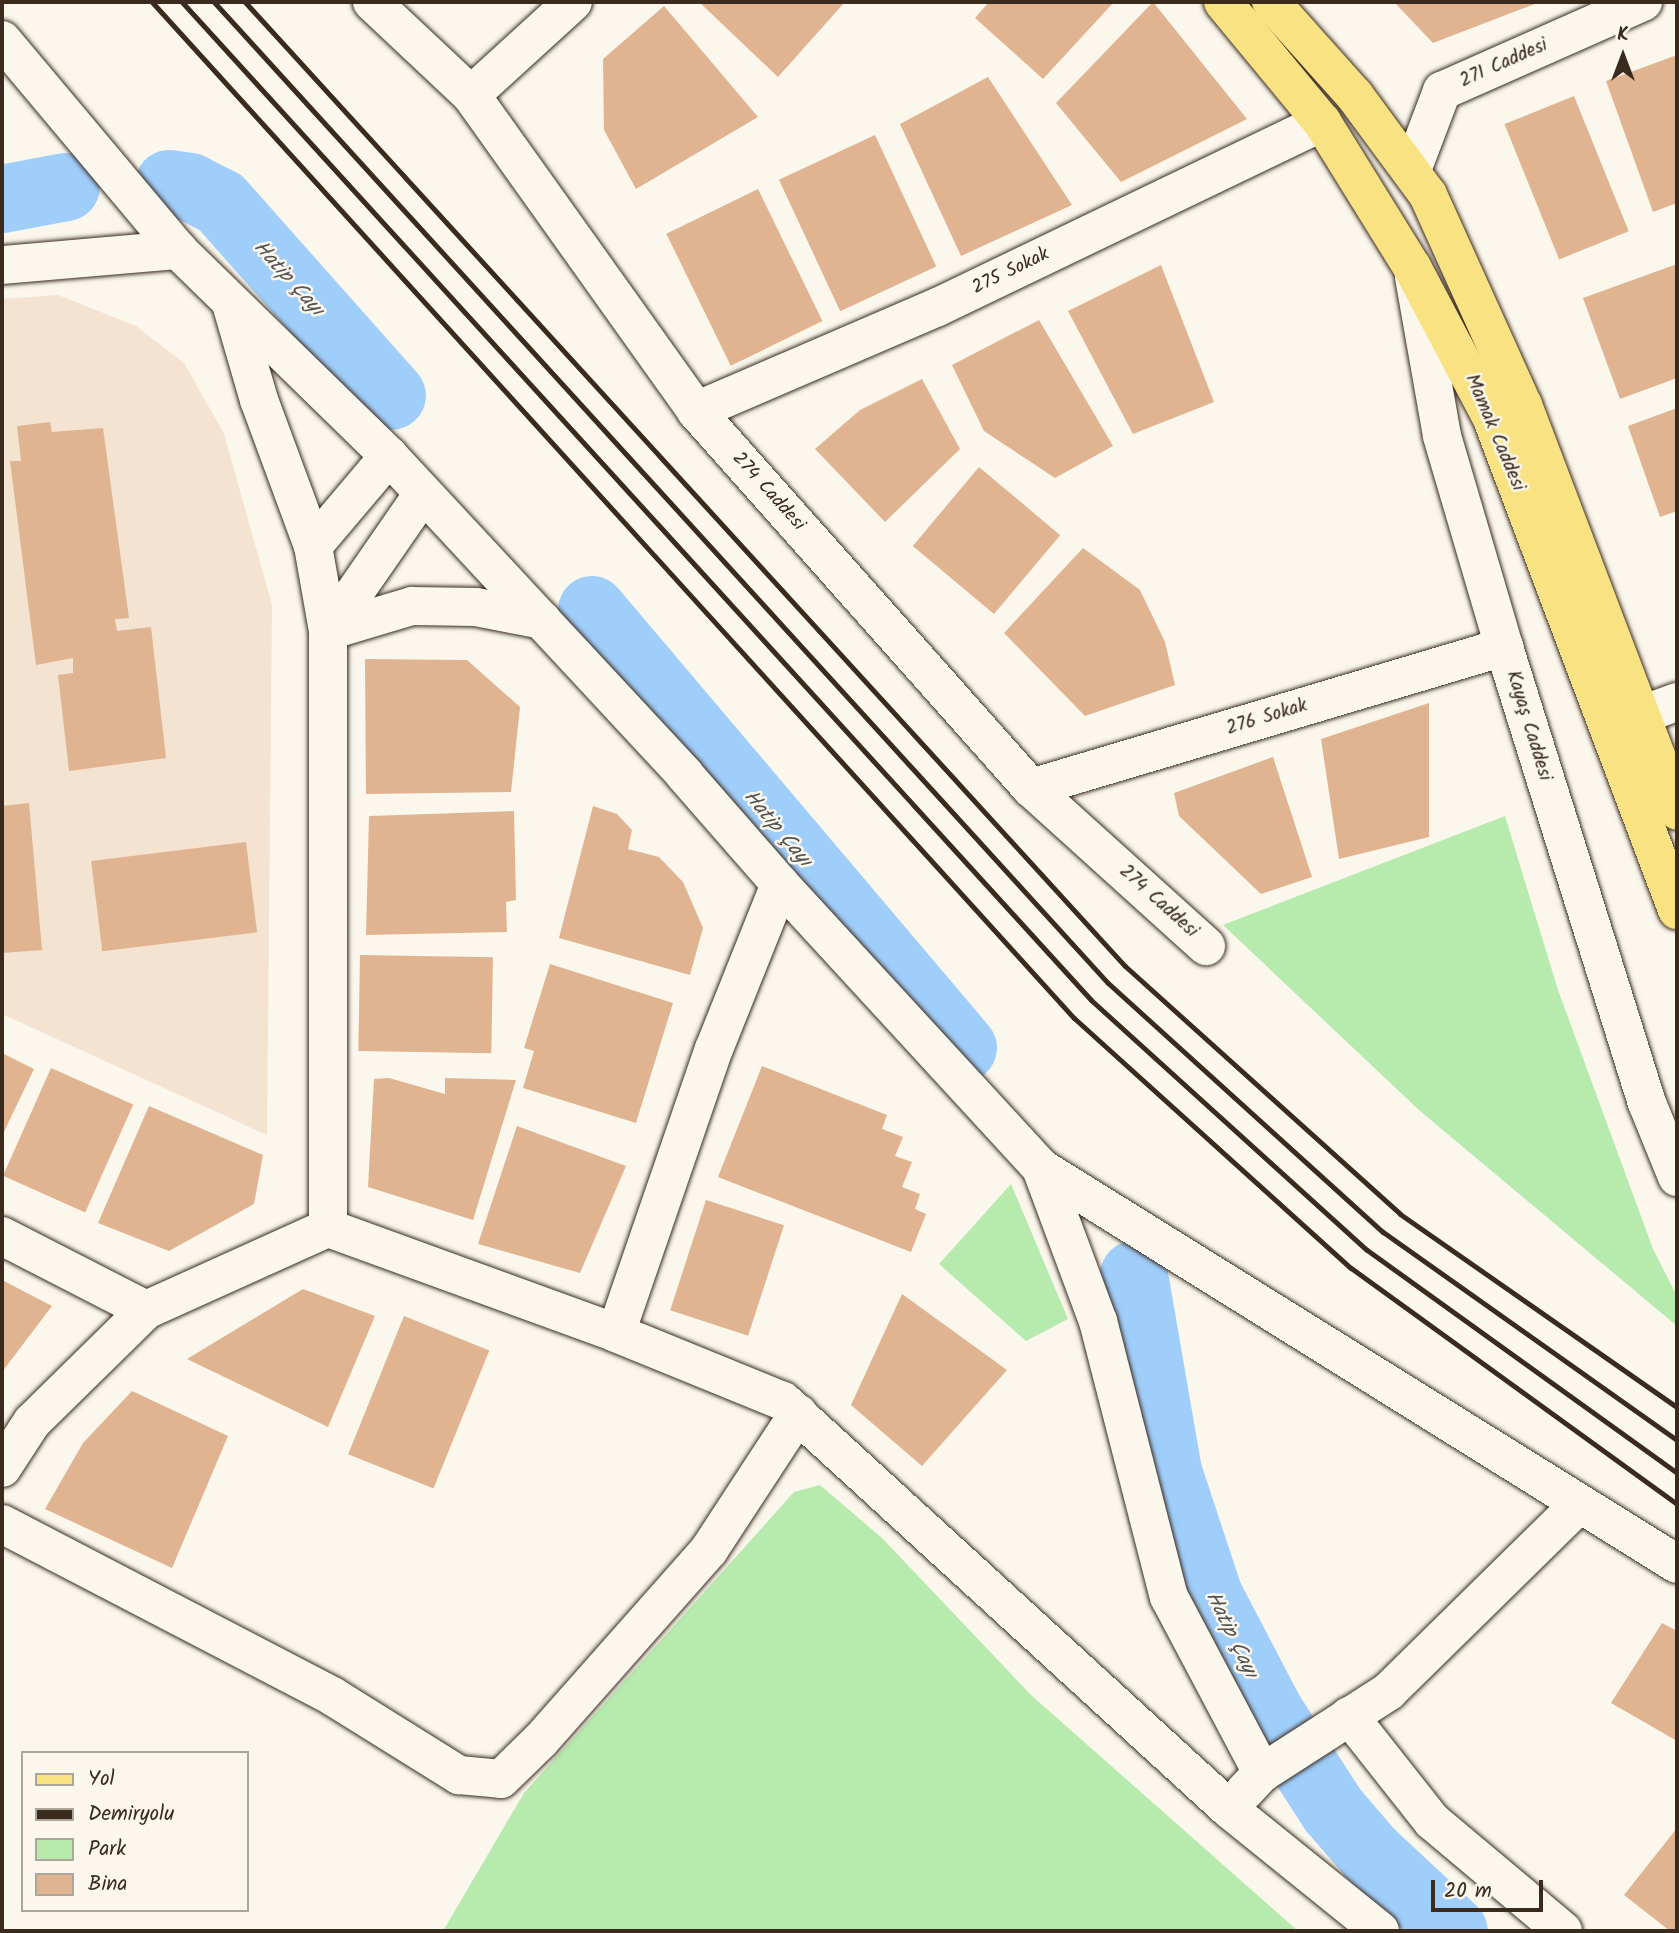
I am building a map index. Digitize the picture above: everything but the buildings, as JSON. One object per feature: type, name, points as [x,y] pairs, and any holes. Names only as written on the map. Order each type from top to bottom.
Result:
[{"type":"main road","name":"Mamak Caddesi","points":[[1223,2],[1322,122],[1412,267],[1492,419],[1677,910]]},
{"type":"main road","name":"Mamak Caddesi","points":[[1271,2],[1354,96],[1429,195],[1508,368],[1677,811]]},
{"type":"main road","points":[[1369,196],[1412,170]]},
{"type":"main road","points":[[1412,267],[1451,247]]},
{"type":"street","name":"274 Caddesi","points":[[372,2],[471,95],[696,411],[1031,788],[1206,946]]},
{"type":"street","points":[[471,95],[573,2]]},
{"type":"street","name":"271 Caddesi","points":[[1412,170],[1442,91],[1643,2]]},
{"type":"street","points":[[2,40],[178,250],[389,456],[1041,1168],[1578,1505],[1677,1564]]},
{"type":"street","name":"275 Sokak","points":[[696,411],[938,307],[1322,122]]},
{"type":"street","points":[[2,265],[178,250]]},
{"type":"street","name":"Kayaş Caddesi","points":[[1412,267],[1442,436],[1504,647],[1647,1103],[1677,1177]]},
{"type":"street","points":[[230,302],[259,400],[313,546],[328,631],[328,1228]]},
{"type":"street","points":[[313,546],[389,456]]},
{"type":"street","points":[[328,631],[423,494]]},
{"type":"street","points":[[328,631],[412,606],[476,607],[542,620]]},
{"type":"street","name":"276 Sokak","points":[[1031,788],[1504,647]]},
{"type":"street","points":[[1641,715],[1677,702]]},
{"type":"street","points":[[616,1333],[714,1049],[780,884]]},
{"type":"street","points":[[1041,1168],[1098,1321],[1169,1597],[1272,1767]]},
{"type":"street","points":[[2,1468],[32,1422],[146,1310],[328,1228],[616,1333],[783,1401],[1229,1809],[1380,1931]]},
{"type":"street","points":[[2,1236],[146,1310]]},
{"type":"street","points":[[2,1524],[320,1690],[459,1775],[501,1779],[541,1740],[709,1550],[798,1414]]},
{"type":"street","points":[[1229,1809],[1272,1767],[1389,1691],[1578,1505]]},
{"type":"street","points":[[1337,1724],[1432,1821],[1563,1931]]},
{"type":"shaded area","points":[[58,295],[136,326],[184,363],[224,434],[272,605],[267,1135],[2,1014],[2,299]]},
{"type":"green space","points":[[1505,816],[1558,990],[1653,1249],[1677,1296],[1677,1326],[1420,1111],[1223,925]]},
{"type":"green space","points":[[1011,1184],[1068,1319],[1026,1341],[939,1264]]},
{"type":"green space","points":[[820,1485],[882,1538],[1031,1695],[1298,1931],[443,1931],[524,1793],[794,1492]]},
{"type":"waterway","name":"Hatip Çayı","points":[[169,184],[190,187],[220,202],[392,396]]},
{"type":"waterway","name":"Hatip Çayı","points":[[2,199],[66,187]]},
{"type":"waterway","name":"Hatip Çayı","points":[[592,610],[963,1048]]},
{"type":"waterway","name":"Hatip Çayı","points":[[1134,1275],[1168,1472],[1209,1596],[1269,1711],[1333,1810],[1371,1854],[1454,1931]]},
{"type":"railway","points":[[152,2],[1074,1018],[1351,1268],[1677,1504]]},
{"type":"railway","points":[[182,2],[1091,1000],[1367,1250],[1677,1473]]},
{"type":"railway","points":[[214,2],[1108,983],[1383,1232],[1677,1440]]},
{"type":"railway","points":[[245,2],[1125,966],[1400,1214],[1677,1407]]}]
